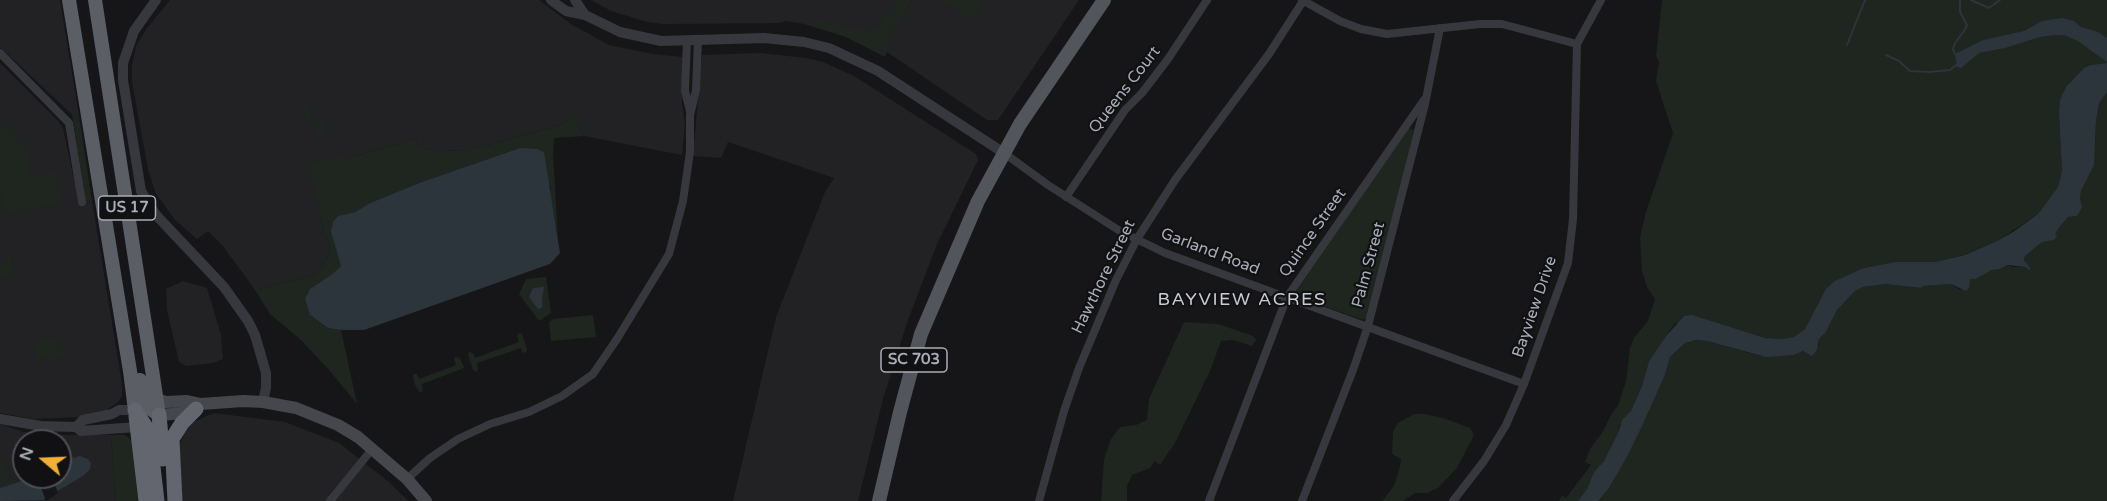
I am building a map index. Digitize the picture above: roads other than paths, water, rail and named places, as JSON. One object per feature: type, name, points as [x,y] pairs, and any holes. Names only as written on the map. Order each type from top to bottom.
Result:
[{"type":"highway","name":"US 17","points":[[69,0],[116,281],[146,501]]},
{"type":"highway","name":"US 17","points":[[95,0],[159,415],[168,501]]},
{"type":"highway","points":[[116,281],[124,296],[144,404],[159,415]]},
{"type":"highway","points":[[175,501],[172,439],[182,423],[198,407]]},
{"type":"highway","points":[[135,410],[149,432],[157,501]]},
{"type":"main road","name":"SC 703","points":[[879,501],[921,334],[978,201],[1020,124],[1104,0]]},
{"type":"main road","points":[[156,399],[166,402],[195,402],[198,407]]},
{"type":"main road","points":[[159,415],[186,413],[198,407],[243,401],[296,408],[358,437],[407,479],[426,501]]},
{"type":"street","points":[[156,0],[134,31],[123,63],[123,80],[141,191],[156,215],[224,286],[248,321],[255,335],[266,373],[263,402]]},
{"type":"street","points":[[551,0],[566,11],[585,15],[620,32],[661,41],[781,39],[829,48],[878,71],[1004,153]]},
{"type":"street","points":[[575,0],[585,15]]},
{"type":"street","name":"Queens Court","points":[[1066,197],[1125,110],[1142,93],[1168,59],[1207,0]]},
{"type":"street","points":[[1303,0],[1340,21],[1361,29],[1387,34],[1480,24],[1502,24],[1577,44]]},
{"type":"street","name":"Hawthore Street","points":[[1040,501],[1064,411],[1079,368],[1116,280],[1137,239],[1176,180],[1269,54],[1303,0]]},
{"type":"street","name":"Bayview Drive","points":[[1453,501],[1484,461],[1506,425],[1524,384],[1568,262],[1574,219],[1577,44],[1600,0]]},
{"type":"street","name":"Palm Street","points":[[1302,501],[1368,326],[1427,95],[1440,28]]},
{"type":"street","points":[[407,479],[430,458],[458,439],[490,424],[529,412],[562,396],[593,374],[617,339],[669,254],[683,201],[690,153],[690,115],[685,91],[692,40]]},
{"type":"street","points":[[0,52],[69,123],[82,202]]},
{"type":"street","name":"Quince Street","points":[[1209,501],[1287,297],[1427,95]]},
{"type":"street","name":"Garland Road","points":[[1004,153],[1066,197],[1120,231],[1165,253],[1524,384]]},
{"type":"street","points":[[76,427],[83,420],[112,414],[119,410],[135,410]]},
{"type":"street","points":[[0,419],[41,426],[76,427],[81,431],[137,427]]},
{"type":"street","points":[[330,501],[373,448]]},
{"type":"waterway","points":[[1847,45],[1865,0]]},
{"type":"waterway","points":[[1955,54],[1953,49],[1955,43],[1967,25],[1960,12],[1960,0]]},
{"type":"waterway","points":[[1971,0],[1989,8],[2000,0]]},
{"type":"waterway","points":[[1886,55],[1899,61],[1910,71],[1950,70],[1956,65]]},
{"type":"district","name":"BAYVIEW ACRES","points":[[1242,300]]}]
